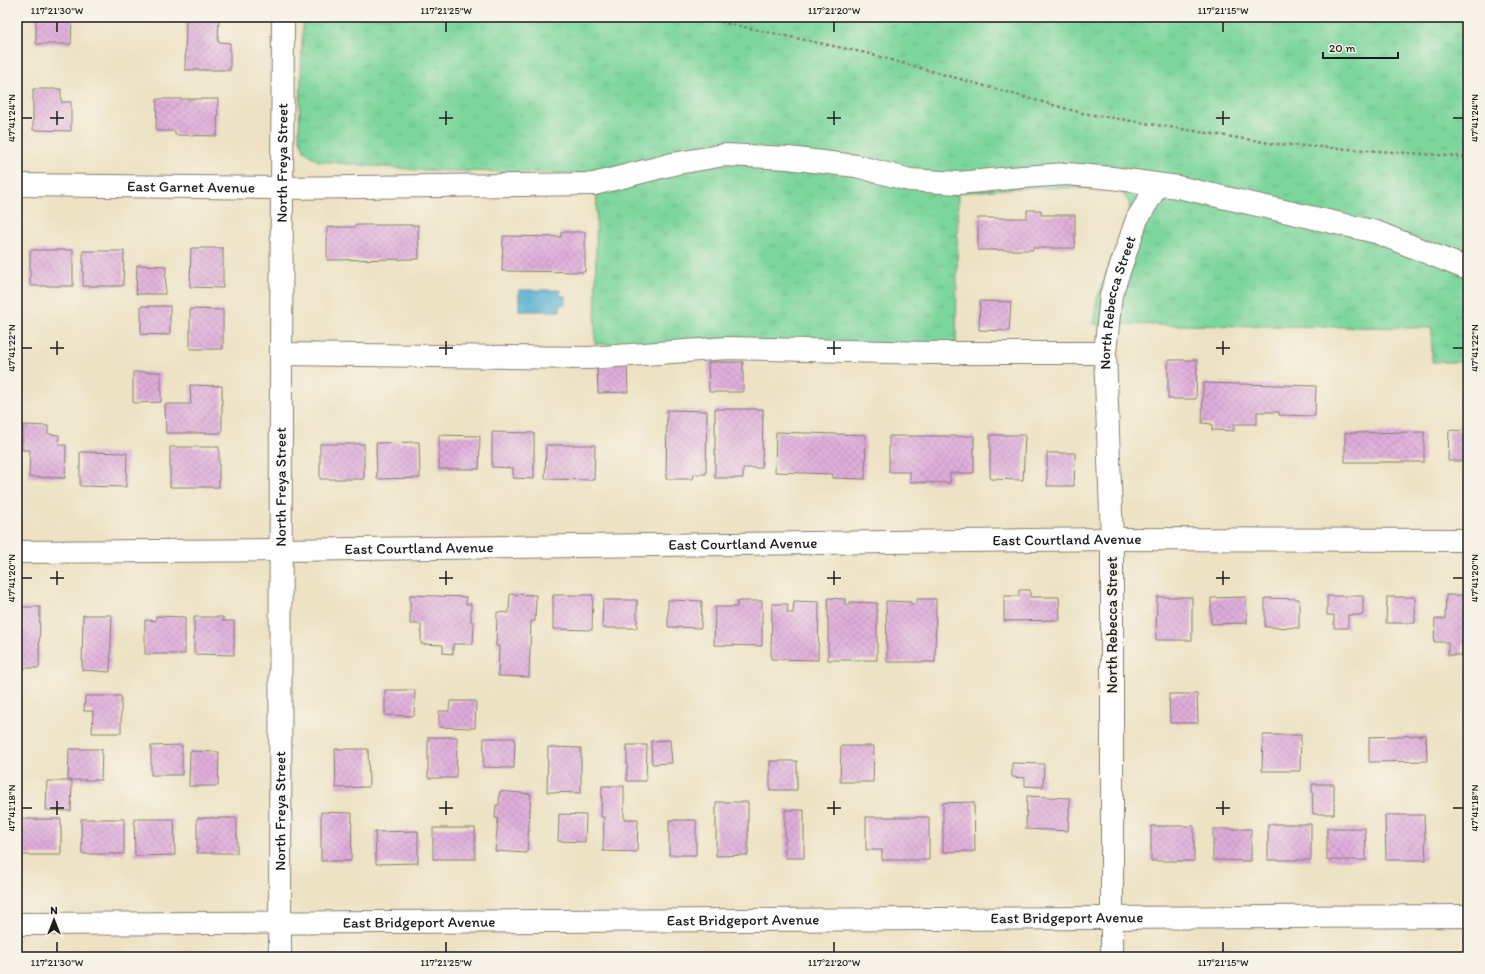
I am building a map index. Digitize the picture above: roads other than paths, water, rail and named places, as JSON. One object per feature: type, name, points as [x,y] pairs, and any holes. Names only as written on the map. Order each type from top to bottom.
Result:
[{"type":"street","name":"North Freya Street","points":[[280,957],[280,550],[283,17]]},
{"type":"street","name":"East Garnet Avenue","points":[[17,185],[282,188],[594,184],[673,164],[724,155],[788,158],[856,166],[910,180],[959,183],[1022,176],[1067,174],[1112,178],[1185,189],[1376,232],[1468,269]]},
{"type":"street","name":"North Rebecca Street","points":[[1112,957],[1112,539],[1105,353],[1111,295],[1137,219],[1158,185]]},
{"type":"street","points":[[281,354],[589,358],[727,348],[935,354],[1105,353]]},
{"type":"street","name":"East Courtland Avenue","points":[[17,552],[1112,539],[1468,540]]},
{"type":"street","name":"East Bridgeport Avenue","points":[[17,924],[280,924],[1113,917],[1468,916]]},
{"type":"water","points":[[519,290],[560,290],[560,296],[565,296],[565,305],[560,305],[560,311],[519,311]]}]
